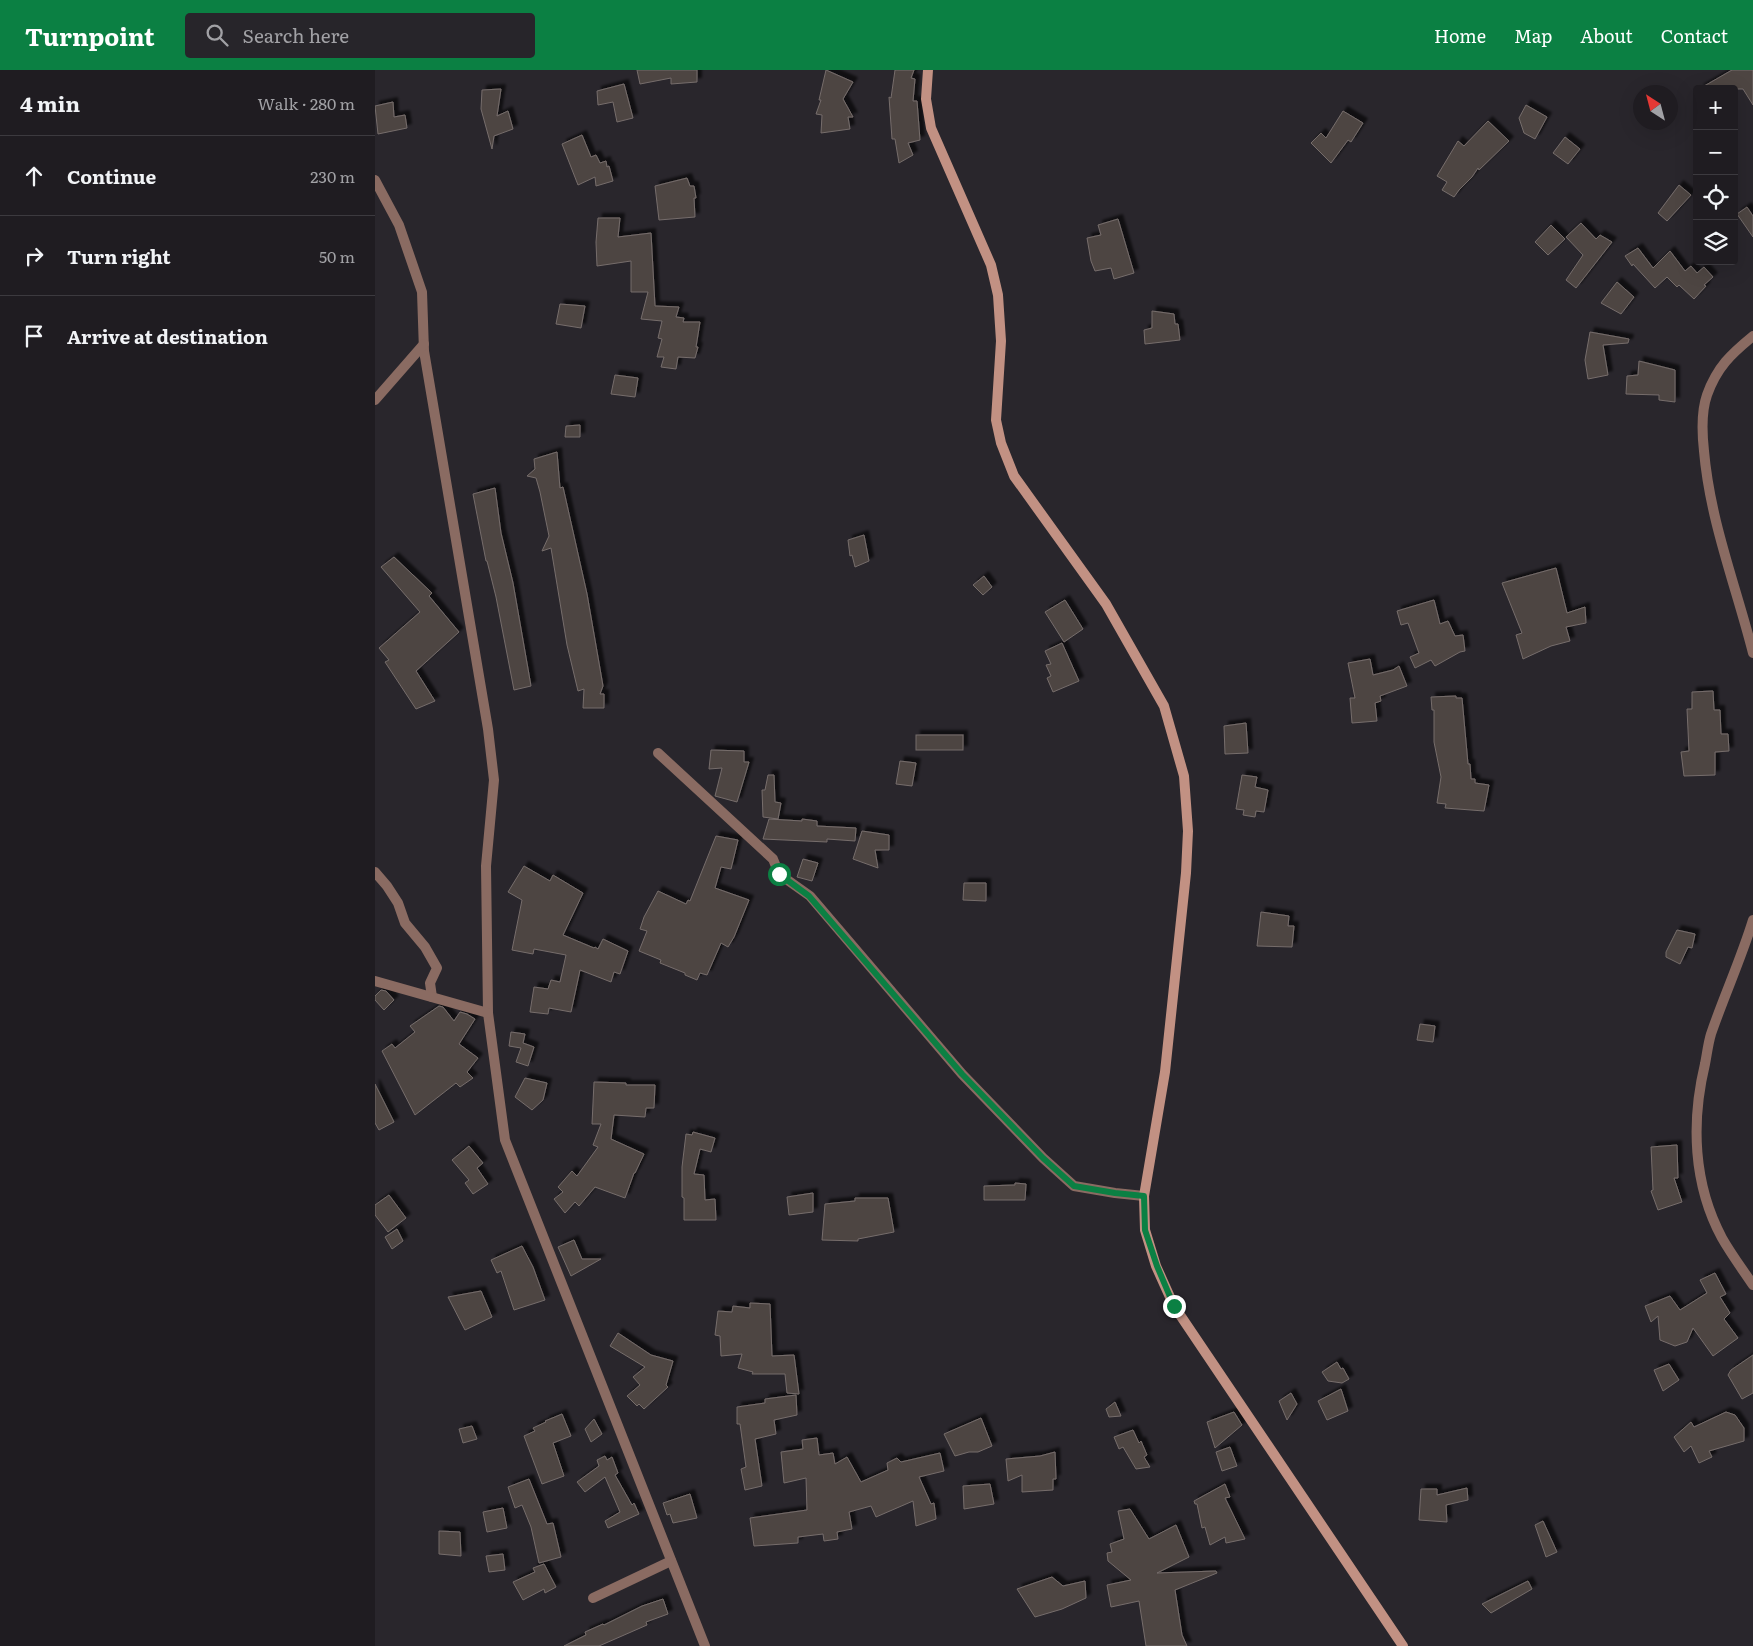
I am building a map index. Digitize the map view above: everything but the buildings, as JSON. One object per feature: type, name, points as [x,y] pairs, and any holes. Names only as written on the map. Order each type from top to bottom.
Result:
[{"type":"main road","points":[[928,70],[926,100],[931,128],[991,265],[998,295],[1001,341],[996,420],[1001,443],[1014,476],[1106,604],[1164,706],[1184,776],[1189,830],[1186,873],[1165,1072],[1144,1196],[1145,1230],[1157,1266],[1174,1306],[1403,1646]]},
{"type":"street","points":[[375,180],[399,225],[422,292],[424,344],[477,661],[494,780],[486,866],[488,1013],[505,1140],[705,1646]]},
{"type":"street","points":[[1753,336],[1723,363],[1707,396],[1702,429],[1706,477],[1715,521],[1753,653]]},
{"type":"street","points":[[375,400],[424,344]]},
{"type":"street","points":[[659,753],[773,859],[779,874],[809,896],[962,1074],[1043,1158],[1074,1186],[1144,1196]]},
{"type":"street","points":[[375,872],[398,903],[405,923],[425,947],[437,968],[430,983],[432,997]]},
{"type":"street","points":[[1753,920],[1741,958],[1711,1036],[1700,1083],[1695,1133],[1698,1167],[1706,1200],[1721,1237],[1753,1286]]},
{"type":"street","points":[[375,981],[488,1013]]},
{"type":"street","points":[[593,1598],[671,1561]]},
{"type":"route","points":[[779,874],[809,896],[962,1074],[1043,1158],[1074,1186],[1144,1196],[1145,1230],[1157,1266],[1174,1306]]}]
